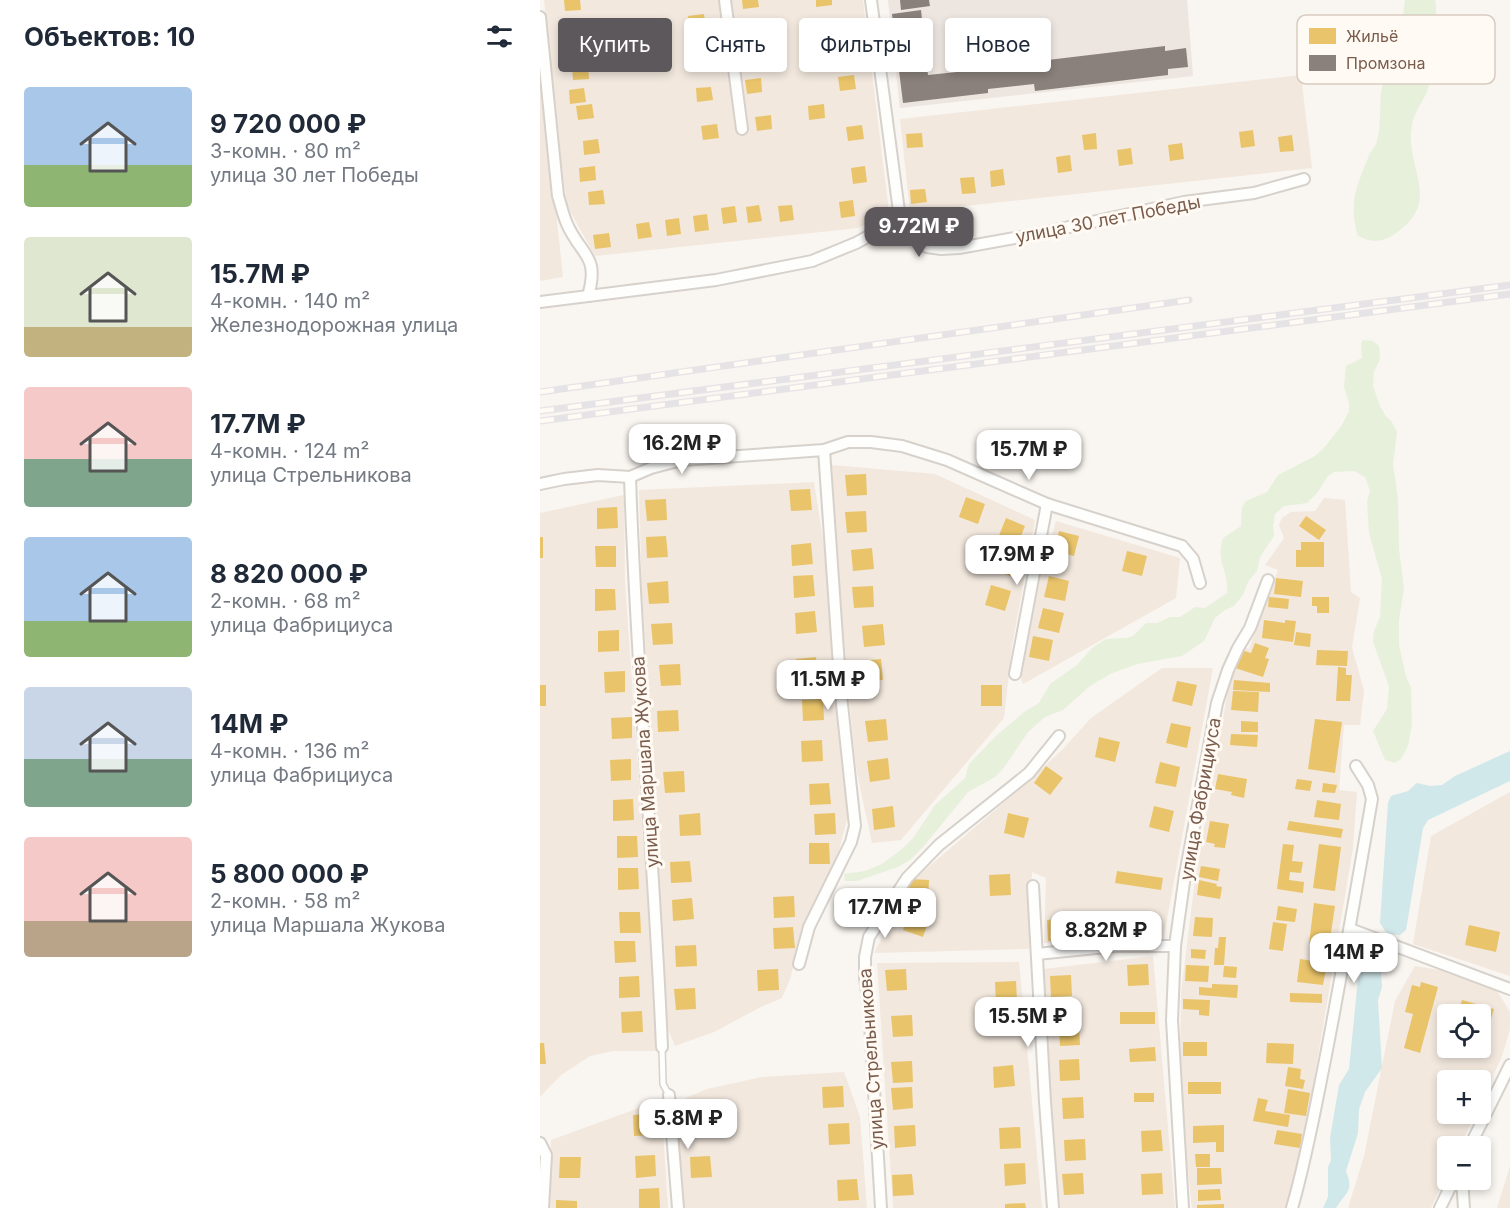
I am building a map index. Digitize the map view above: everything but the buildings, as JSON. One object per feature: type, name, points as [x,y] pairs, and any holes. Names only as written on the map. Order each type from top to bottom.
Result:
[{"type":"street","points":[[725,0],[742,129]]},
{"type":"street","points":[[540,302],[716,280],[812,261],[856,243],[900,219],[871,0]]},
{"type":"street","points":[[540,17],[558,196],[567,224],[592,264],[593,280],[588,296]]},
{"type":"street","name":"улица 30 лет Победы","points":[[900,219],[914,239],[927,247],[959,248],[1184,202],[1254,193],[1304,179]]},
{"type":"street","points":[[540,484],[564,478],[598,475],[630,477],[651,468],[682,460],[824,450],[848,442],[902,446],[946,460],[1047,504],[1182,546],[1193,559],[1200,583]]},
{"type":"street","points":[[799,964],[809,927],[851,842],[855,826],[841,694],[824,450]]},
{"type":"street","name":"улица Маршала Жукова","points":[[630,477],[632,546],[662,1047]]},
{"type":"street","points":[[1015,674],[1047,504]]},
{"type":"street","name":"улица Фабрициуса","points":[[1183,1208],[1172,1020],[1175,946],[1185,875],[1217,703],[1228,670],[1250,628],[1268,580]]},
{"type":"street","name":"улица Стрельникова","points":[[881,1208],[869,1006],[865,978],[865,957],[869,938],[907,878],[939,845],[1029,773],[1059,736]]},
{"type":"street","points":[[1292,1208],[1303,1171],[1350,929],[1372,799],[1368,785],[1356,766]]},
{"type":"street","points":[[1034,886],[1053,1208]]},
{"type":"street","points":[[1350,929],[1510,990]]},
{"type":"street","points":[[1037,954],[1116,946],[1175,946]]},
{"type":"street","points":[[1475,1136],[1510,1065]]},
{"type":"street","points":[[669,1095],[678,1208]]},
{"type":"street","points":[[540,1143],[546,1155],[543,1208]]},
{"type":"street","points":[[1440,1208],[1449,1190]]},
{"type":"street","points":[[1463,1190],[1464,1208]]},
{"type":"lane","points":[[662,1047],[663,1084],[669,1095]]},
{"type":"shaded area","points":[[544,0],[863,0],[865,18],[799,18],[799,72],[872,72],[889,212],[858,228],[595,256],[566,204]]},
{"type":"shaded area","points":[[888,0],[1187,0],[1193,76],[900,108],[896,72],[933,72],[933,18],[890,18]]},
{"type":"shaded area","points":[[540,63],[563,277],[540,281]]},
{"type":"shaded area","points":[[1297,75],[1297,84],[1302,84],[1312,168],[910,212],[900,119]]},
{"type":"shaded area","points":[[832,465],[935,474],[1035,520],[1012,646],[1004,718],[901,840],[872,843],[856,768],[840,608]]},
{"type":"shaded area","points":[[814,482],[824,546],[848,816],[839,850],[798,948],[790,979],[782,998],[714,1032],[675,1046],[668,1029],[661,939],[656,808],[642,595],[639,490]]},
{"type":"shaded area","points":[[624,495],[625,583],[658,1051],[613,1051],[590,1056],[561,1075],[540,1097],[540,513]]},
{"type":"shaded area","points":[[1324,498],[1345,500],[1351,592],[1360,598],[1352,648],[1364,690],[1360,725],[1344,725],[1339,790],[1357,792],[1353,848],[1299,1169],[1286,1208],[1192,1208],[1183,1125],[1180,1061],[1181,993],[1195,879],[1229,684],[1242,647],[1249,649],[1278,570],[1265,565],[1284,538],[1279,525],[1282,518],[1291,512],[1315,511]]},
{"type":"shaded area","points":[[1056,521],[1180,558],[1176,598],[1023,684],[1020,675],[1039,582]]},
{"type":"shaded area","points":[[1162,668],[1213,668],[1163,941],[1044,943],[1046,878],[1032,872],[1029,949],[874,953],[913,880],[1022,787],[1062,750],[1091,718]]},
{"type":"shaded area","points":[[1510,792],[1510,976],[1413,944],[1431,836]]},
{"type":"shaded area","points":[[1153,956],[1175,1208],[1059,1208],[1044,969]]},
{"type":"shaded area","points":[[1019,962],[1042,1208],[893,1208],[877,963]]},
{"type":"shaded area","points":[[1415,966],[1452,972],[1497,991],[1510,1012],[1510,1029],[1502,1056],[1491,1080],[1491,1070],[1437,1070],[1437,1124],[1471,1124],[1465,1136],[1437,1136],[1437,1190],[1439,1190],[1431,1208],[1348,1208],[1364,1156],[1395,1001]]},
{"type":"shaded area","points":[[844,1072],[860,1117],[867,1208],[683,1208],[676,1107],[688,1097],[707,1089],[762,1077]]},
{"type":"shaded area","points":[[661,1100],[668,1208],[549,1208],[551,1140]]},
{"type":"shaded area","points":[[1510,1166],[1510,1208],[1497,1208]]},
{"type":"green space","points":[[1405,0],[1435,0],[1436,15],[1403,15]]},
{"type":"green space","points":[[1383,84],[1429,84],[1412,125],[1411,141],[1420,196],[1418,208],[1410,221],[1396,233],[1382,240],[1373,241],[1358,236],[1354,203],[1361,175],[1377,141]]},
{"type":"green space","points":[[1363,340],[1373,341],[1379,346],[1380,359],[1374,372],[1373,386],[1380,406],[1397,432],[1393,464],[1398,499],[1399,549],[1404,589],[1399,620],[1399,645],[1411,688],[1412,724],[1408,746],[1401,759],[1395,763],[1385,760],[1373,731],[1387,709],[1389,686],[1373,642],[1374,631],[1380,617],[1382,579],[1369,533],[1367,502],[1370,491],[1365,477],[1354,471],[1334,472],[1328,476],[1307,503],[1284,506],[1275,514],[1274,536],[1260,557],[1257,571],[1234,606],[1215,618],[1204,641],[1182,656],[1137,664],[1110,674],[1090,686],[1063,710],[1045,717],[1028,732],[1003,769],[995,777],[968,792],[910,860],[898,867],[857,881],[845,881],[844,874],[865,871],[882,864],[902,849],[913,838],[935,805],[965,778],[969,764],[996,736],[1024,712],[1039,703],[1050,684],[1077,665],[1092,648],[1106,639],[1133,636],[1146,623],[1157,623],[1170,617],[1180,617],[1195,607],[1205,608],[1227,593],[1221,560],[1223,538],[1241,526],[1242,507],[1246,501],[1267,492],[1278,475],[1315,456],[1342,425],[1349,411],[1344,387],[1346,366],[1362,358],[1361,343]]},
{"type":"water","points":[[1510,751],[1510,781],[1428,820],[1423,828],[1406,930],[1400,935],[1387,934],[1380,923],[1388,803],[1391,796],[1408,791],[1417,783],[1430,786],[1442,785],[1455,776]]},
{"type":"water","points":[[1374,960],[1380,961],[1382,987],[1378,1000],[1382,1068],[1365,1092],[1359,1109],[1358,1133],[1346,1171],[1348,1191],[1336,1208],[1323,1208],[1328,1197],[1330,1138],[1339,1085],[1349,1069],[1358,979],[1365,966]]},
{"type":"railway","points":[[540,411],[1510,285]]},
{"type":"railway","points":[[540,421],[1510,294]]},
{"type":"railway","points":[[540,392],[1189,300]]}]
